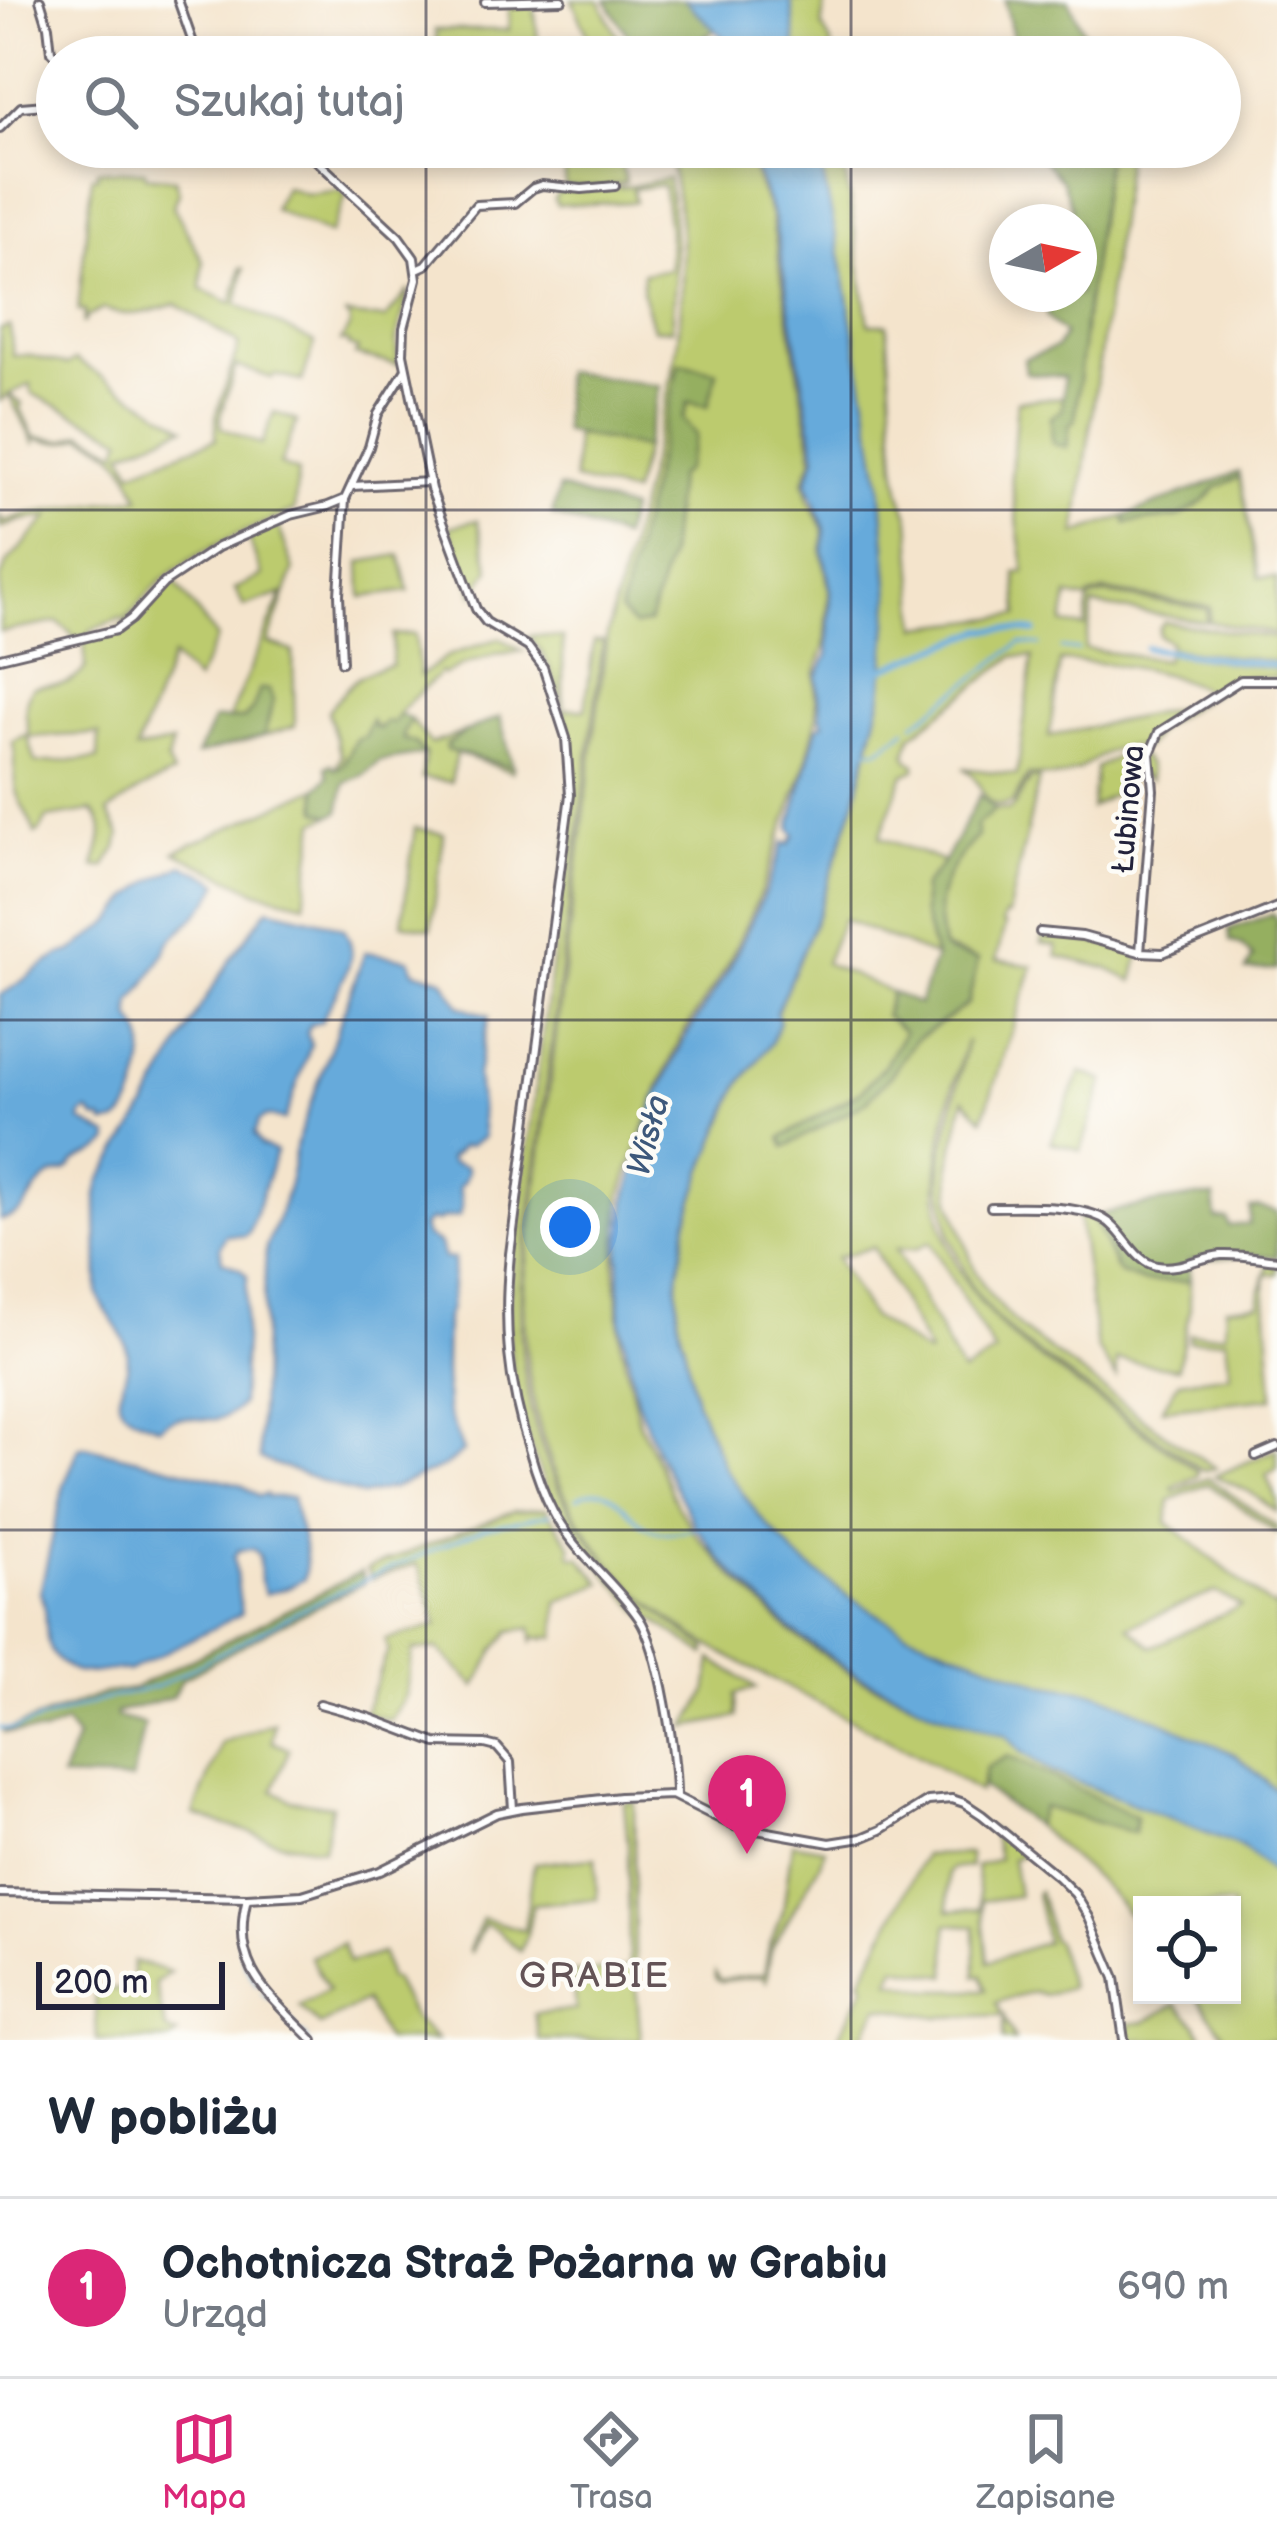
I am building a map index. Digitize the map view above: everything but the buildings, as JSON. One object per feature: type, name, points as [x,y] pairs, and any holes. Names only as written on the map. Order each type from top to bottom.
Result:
[{"type":"street","points":[[40,0],[49,36]]},
{"type":"street","points":[[178,0],[191,36]]},
{"type":"street","points":[[485,2],[562,0]]},
{"type":"street","points":[[0,128],[22,107],[36,106]]},
{"type":"street","points":[[325,168],[412,254],[416,287],[403,337],[405,371],[430,482],[472,602],[486,622],[521,641],[537,657],[550,685],[568,752],[568,814],[508,1271],[507,1353],[524,1434],[554,1516],[641,1621],[654,1648],[676,1796]]},
{"type":"street","points":[[417,269],[426,265],[475,206],[514,203],[542,185],[615,186]]},
{"type":"street","points":[[342,662],[339,595],[345,499],[369,447],[378,413],[405,371]]},
{"type":"street","points":[[352,486],[430,482]]},
{"type":"street","points":[[0,658],[116,629],[164,583],[218,547],[291,514],[345,499]]},
{"type":"street","name":"Łubinowa","points":[[1141,952],[1154,741],[1159,731],[1241,680],[1277,680]]},
{"type":"street","points":[[1040,932],[1163,953],[1277,907]]},
{"type":"street","points":[[991,1207],[1079,1212],[1101,1218],[1154,1265],[1176,1266],[1218,1255],[1277,1260]]},
{"type":"street","points":[[1256,1456],[1277,1448]]},
{"type":"street","points":[[320,1704],[425,1740],[497,1747],[510,1762],[513,1809]]},
{"type":"street","points":[[0,1893],[299,1895],[363,1878],[489,1816],[636,1795],[676,1796],[734,1826],[830,1843],[873,1834],[932,1800],[952,1799],[968,1805],[1058,1877],[1078,1900],[1117,1983],[1124,2040]]},
{"type":"street","points":[[247,1898],[241,1932],[251,1969],[313,2040]]},
{"type":"green space","points":[[572,0],[599,0],[617,36],[587,36]]},
{"type":"green space","points":[[606,0],[685,0],[715,30],[705,36],[628,36]]},
{"type":"green space","points":[[791,0],[825,0],[822,27],[827,36],[795,36]]},
{"type":"green space","points":[[1005,0],[1069,0],[1085,36],[1013,36]]},
{"type":"green space","points":[[534,4],[537,36],[436,36],[435,30],[509,30],[509,5]]},
{"type":"green space","points":[[565,168],[622,168],[626,182],[604,186],[565,186]]},
{"type":"green space","points":[[671,168],[752,168],[771,216],[813,458],[804,481],[824,530],[822,552],[829,590],[825,647],[815,674],[817,718],[803,773],[761,892],[727,966],[682,1035],[621,1195],[615,1263],[621,1344],[639,1422],[678,1507],[697,1536],[790,1632],[857,1678],[1006,1735],[1052,1772],[1243,1847],[1277,1877],[1277,2040],[1228,2040],[1202,2004],[1241,2004],[1241,1896],[1133,1896],[1133,1920],[1101,1883],[1035,1825],[1043,1807],[1133,1832],[1136,1817],[986,1768],[979,1792],[686,1631],[636,1590],[603,1554],[576,1515],[540,1430],[530,1384],[524,1286],[607,635],[673,371],[682,286],[681,231]]},
{"type":"green space","points":[[821,168],[844,168],[869,324],[887,324],[896,465],[910,519],[918,627],[1019,615],[1016,573],[1025,572],[1011,478],[1017,401],[1063,397],[1062,411],[1070,423],[1075,421],[1086,312],[1097,312],[1097,228],[1105,168],[1125,168],[1076,534],[1125,516],[1127,523],[1203,502],[1216,488],[1240,477],[1259,577],[1277,578],[1277,634],[1209,622],[1210,607],[1105,591],[1088,597],[1087,600],[1068,596],[1063,624],[1085,627],[1089,599],[1106,594],[1208,609],[1206,622],[1093,605],[1085,649],[1165,660],[1167,653],[1277,669],[1277,678],[1234,680],[1160,727],[1145,748],[1118,748],[1059,777],[1028,775],[1013,802],[1003,805],[989,800],[963,768],[1017,775],[1033,657],[1014,656],[911,736],[906,754],[915,769],[904,774],[880,837],[944,862],[923,888],[923,914],[935,957],[843,919],[825,963],[891,992],[885,1016],[905,1031],[885,1065],[861,1091],[782,1139],[890,1076],[914,1041],[968,1004],[978,960],[943,948],[938,916],[942,888],[978,836],[975,826],[995,809],[1009,810],[1029,779],[1027,786],[1031,778],[1039,779],[996,960],[1033,966],[983,1119],[964,1099],[950,1165],[951,1200],[975,1271],[1021,1329],[1216,1468],[1204,1471],[1023,1343],[971,1286],[950,1237],[941,1187],[941,1161],[967,1040],[940,1149],[939,1213],[959,1269],[981,1302],[1007,1332],[1198,1471],[1197,1476],[1173,1487],[1174,1491],[1208,1478],[1277,1527],[1277,1533],[1208,1484],[1170,1500],[1167,1522],[1272,1607],[1277,1605],[1277,1791],[1236,1755],[1099,1693],[1045,1685],[906,1632],[846,1595],[797,1557],[759,1516],[724,1467],[696,1401],[678,1318],[677,1284],[687,1222],[739,1085],[771,1043],[776,1014],[817,916],[856,798],[882,695],[890,598],[881,484]],"holes":[[[1060,661],[1175,678],[1210,693],[1175,709],[1049,736]],[[930,1242],[995,1353],[962,1373],[896,1249],[916,1249]],[[873,1247],[929,1353],[870,1316],[836,1258]],[[1215,1592],[1241,1606],[1152,1647],[1128,1626]]]},
{"type":"green space","points":[[1050,168],[1105,168],[1097,228],[1097,204],[1070,204],[1062,181]]},
{"type":"green space","points":[[97,170],[145,171],[146,176],[175,179],[179,193],[173,206],[203,261],[201,289],[232,303],[244,269],[237,304],[315,343],[302,381],[272,378],[236,366],[220,417],[222,428],[262,445],[274,412],[297,421],[280,465],[298,472],[294,511],[189,560],[158,584],[125,620],[73,638],[58,622],[0,632],[0,579],[8,562],[49,517],[0,528],[0,516],[4,522],[26,514],[140,497],[119,459],[94,441],[81,436],[59,442],[35,438],[35,445],[9,395],[0,401],[0,329],[10,326],[13,356],[67,365],[75,360],[185,427],[123,452],[132,471],[216,439],[216,416],[239,344],[176,304],[131,314],[104,309],[83,324],[85,311],[78,311],[92,176],[97,177]],"holes":[[[31,384],[31,393],[123,438],[118,451],[83,433],[65,440],[34,437],[22,404],[9,394]]]},
{"type":"green space","points":[[668,178],[675,253],[672,329],[653,329],[642,290],[643,273],[670,269],[663,185],[633,189],[635,202],[557,205],[554,199],[559,191],[628,187]]},
{"type":"green space","points":[[285,187],[307,194],[340,190],[346,196],[330,234],[273,209]]},
{"type":"green space","points":[[409,290],[396,341],[398,365],[355,355],[358,349],[341,341],[350,326],[344,315],[385,319]]},
{"type":"green space","points":[[1047,312],[1086,312],[1075,421],[1070,423],[1067,448],[1052,443],[1051,417],[1062,410],[1064,377],[1026,373],[1024,359],[1057,347],[1064,334]]},
{"type":"green space","points":[[680,363],[717,371],[708,406],[688,402],[683,419],[696,435],[686,469],[677,477],[669,556],[649,623],[634,626],[620,612]]},
{"type":"green space","points":[[563,371],[660,386],[645,448],[563,431]]},
{"type":"green space","points":[[575,433],[645,448],[632,494],[574,480]]},
{"type":"green space","points":[[1239,472],[1240,477],[1216,488],[1179,517],[1126,523],[1125,516]]},
{"type":"green space","points":[[559,488],[630,510],[622,538],[552,515]]},
{"type":"green space","points":[[477,520],[490,569],[474,594],[449,527]]},
{"type":"green space","points":[[278,525],[294,570],[268,643],[293,651],[295,726],[264,736],[273,701],[269,690],[261,689],[244,720],[229,718],[283,593],[244,607],[235,589],[262,576],[248,537]]},
{"type":"green space","points":[[400,555],[409,591],[362,597],[361,562]]},
{"type":"green space","points":[[170,581],[217,638],[196,681],[172,657],[136,750],[172,743],[167,762],[173,774],[108,812],[120,835],[117,848],[105,867],[94,867],[102,830],[92,811],[47,818],[35,834],[17,794],[12,741],[29,734],[26,704],[33,687],[73,680],[86,668],[84,641],[124,625]],"holes":[[[99,734],[98,759],[36,763],[28,737]]]},
{"type":"green space","points":[[1164,622],[1277,638],[1277,662],[1169,648],[1170,642],[1159,636]]},
{"type":"green space","points":[[415,634],[420,676],[447,656],[500,638],[522,651],[496,654],[444,675],[441,672],[393,723],[375,728],[372,722],[365,737],[356,739],[342,766],[335,769],[341,756],[328,711],[355,680],[392,665],[393,635]]},
{"type":"green space","points":[[528,637],[563,638],[563,709],[585,709],[594,641],[603,641],[521,1281],[521,1340],[528,1394],[540,1445],[586,1535],[619,1575],[707,1648],[705,1655],[646,1617],[572,1532],[540,1471],[514,1378],[509,1330],[514,1254],[575,787],[562,707],[548,665]]},
{"type":"green space","points":[[260,689],[269,690],[273,701],[264,736],[197,755],[214,719],[244,719]]},
{"type":"green space","points":[[400,714],[411,720],[403,739],[414,742],[425,754],[380,761],[364,775],[345,782],[339,812],[318,811],[317,788],[328,777],[326,767],[342,766],[371,720],[380,728]]},
{"type":"green space","points":[[500,717],[513,767],[447,750],[447,745],[467,731]]},
{"type":"green space","points":[[411,720],[431,744],[467,731],[447,745],[513,767],[512,772],[456,753],[451,782],[422,778],[425,754],[403,740]]},
{"type":"green space","points":[[1137,755],[1146,762],[1150,780],[1135,772],[1127,786],[1091,808],[1096,768],[1117,756]]},
{"type":"green space","points":[[317,788],[318,811],[331,815],[316,822],[305,903],[259,892],[175,852]]},
{"type":"green space","points":[[980,795],[995,809],[976,826],[978,836],[952,868],[938,906],[943,948],[978,960],[968,1004],[914,1041],[866,1102],[785,1147],[781,1138],[861,1091],[885,1065],[904,1032],[885,1016],[891,992],[919,1004],[935,957],[923,914],[923,887],[944,862]]},
{"type":"green space","points":[[415,828],[444,834],[431,929],[402,923]]},
{"type":"green space","points":[[1273,914],[1277,969],[1246,970],[1253,957],[1230,941],[1229,929]]},
{"type":"green space","points":[[1047,934],[1135,953],[1139,956],[1133,981],[1106,968],[1057,956],[1057,946],[1041,943]]},
{"type":"green space","points":[[1081,1072],[1104,1081],[1081,1151],[1051,1142]]},
{"type":"green space","points":[[1214,1197],[1216,1219],[1227,1219],[1229,1226],[1249,1224],[1250,1208],[1277,1212],[1277,1257],[1189,1261],[1190,1281],[1143,1282],[1119,1273],[1093,1218]]},
{"type":"green space","points":[[1078,1213],[1093,1218],[1116,1269],[1143,1282],[1190,1281],[1178,1368],[1117,1360],[1116,1377],[1097,1349]]},
{"type":"green space","points":[[1269,1263],[1277,1263],[1277,1274],[1266,1275],[1265,1285],[1273,1398],[1162,1409],[1179,1381],[1230,1374],[1226,1339],[1189,1341],[1190,1334],[1225,1333],[1226,1307],[1260,1304],[1260,1293]]},
{"type":"green space","points":[[1277,1449],[1277,1469],[1266,1475],[1277,1512],[1250,1492],[1215,1476]]},
{"type":"green space","points":[[546,1508],[572,1547],[570,1553],[579,1556],[602,1583],[558,1602],[556,1637],[533,1641],[532,1628],[510,1631],[476,1687],[438,1649],[413,1650],[405,1696],[390,1720],[364,1713],[388,1651],[385,1640],[438,1625],[416,1564],[371,1579],[367,1569],[513,1511]]},
{"type":"green space","points":[[361,1572],[364,1583],[182,1679],[172,1697],[116,1713],[116,1717],[144,1724],[132,1780],[61,1778],[77,1738],[65,1723],[44,1733],[3,1732],[103,1694],[133,1689]]},
{"type":"green space","points":[[712,1659],[756,1688],[736,1694],[737,1717],[686,1727],[707,1693]]},
{"type":"green space","points":[[274,1722],[272,1742],[289,1749],[273,1790],[291,1800],[332,1806],[323,1849],[280,1842],[194,1815],[221,1743]]},
{"type":"green space","points":[[1008,1756],[1136,1817],[1134,1833],[1043,1807],[1035,1825],[982,1787],[986,1768]]},
{"type":"green space","points":[[634,1801],[635,1976],[641,2040],[539,2040],[534,2014],[576,2010],[573,1973],[629,1968],[624,1802]]},
{"type":"green space","points":[[992,1830],[1024,1855],[1012,1859],[1018,1896],[981,1901],[988,1962],[1046,1942],[1039,1891],[1070,1987],[996,2002],[1003,2015],[939,2017],[879,2007],[861,2040],[837,2040],[865,1986],[861,1980],[924,1855],[969,1854],[970,1867],[948,1873],[948,1911],[980,1909],[976,1866],[998,1859]],"holes":[[[947,1924],[975,1926],[976,1976],[982,1975],[986,1990],[930,1990],[890,1981],[896,1967],[947,1976]]]},
{"type":"green space","points":[[792,1843],[825,1849],[771,1950],[766,1981],[761,1976],[722,1981],[717,1980],[715,1973],[719,1980],[764,1974],[769,1947],[783,1912]]},
{"type":"green space","points":[[595,1858],[597,1899],[533,1904],[520,1951],[484,1924],[469,1950],[482,1918],[524,1930],[534,1863]]},
{"type":"green space","points":[[342,1943],[349,1963],[382,1953],[389,1979],[413,2018],[437,2040],[386,2040],[365,2001],[320,2026],[299,2006],[328,1990],[310,1957]]},
{"type":"green space","points":[[133,1961],[170,1972],[155,1983],[166,2030],[178,2035],[170,2040],[97,2040],[95,1989],[132,1990]]},
{"type":"green space","points":[[1176,2004],[1204,2040],[1130,2040],[1129,2024],[1144,2022]]},
{"type":"green space","points":[[1004,2018],[1015,2040],[1003,2040]]},
{"type":"water","points":[[685,0],[791,0],[795,36],[721,36]]},
{"type":"water","name":"Wisła","points":[[755,168],[821,168],[881,484],[890,598],[882,695],[856,798],[817,916],[776,1013],[780,1021],[771,1043],[739,1085],[687,1222],[677,1284],[678,1318],[696,1401],[724,1467],[759,1516],[797,1557],[846,1595],[906,1632],[1045,1685],[1099,1693],[1236,1755],[1277,1791],[1277,1877],[1243,1847],[1052,1772],[1006,1735],[934,1711],[856,1674],[790,1629],[721,1560],[694,1524],[637,1400],[621,1324],[619,1256],[627,1196],[657,1097],[684,1039],[729,969],[784,842],[789,845],[795,834],[790,828],[818,727],[824,723],[817,677],[828,655],[831,591],[823,551],[825,529],[807,481],[816,456],[774,219]]},
{"type":"water","points":[[183,865],[219,883],[203,908],[168,944],[132,1001],[132,1018],[142,1036],[144,1054],[127,1113],[118,1122],[104,1124],[88,1111],[82,1115],[81,1121],[109,1136],[110,1142],[51,1176],[25,1207],[0,1220],[0,995],[54,958],[71,952],[114,920],[148,883]]},
{"type":"water","points":[[268,908],[344,929],[351,957],[321,1022],[310,1025],[311,1044],[285,1120],[267,1116],[254,1134],[261,1145],[276,1152],[249,1232],[226,1235],[220,1247],[222,1261],[247,1276],[241,1405],[220,1419],[180,1418],[160,1427],[137,1419],[119,1402],[128,1360],[123,1338],[98,1294],[97,1195],[100,1181],[201,1006]]},
{"type":"water","points":[[365,952],[409,959],[414,971],[443,979],[460,1006],[489,1016],[477,1075],[483,1137],[462,1146],[449,1159],[468,1170],[459,1187],[460,1216],[431,1220],[423,1226],[426,1236],[440,1244],[444,1258],[454,1259],[445,1370],[447,1410],[463,1452],[444,1467],[362,1496],[260,1459],[259,1443],[266,1247],[285,1199],[295,1148]]},
{"type":"water","points":[[84,1446],[240,1484],[259,1496],[292,1497],[304,1547],[304,1579],[265,1594],[259,1555],[253,1549],[239,1550],[234,1556],[241,1614],[128,1671],[80,1673],[68,1668],[50,1650],[40,1593],[64,1485]]},
{"type":"waterway","points":[[878,671],[983,630],[1035,632]]},
{"type":"waterway","points":[[914,724],[1020,643],[1040,645]]},
{"type":"waterway","points":[[1061,648],[1078,650]]},
{"type":"waterway","points":[[1146,648],[1277,666]]},
{"type":"waterway","points":[[867,749],[879,750],[906,729]]},
{"type":"waterway","points":[[577,1498],[591,1492],[611,1495],[656,1531],[697,1528]]},
{"type":"waterway","points":[[0,1728],[14,1729],[156,1687],[302,1609],[389,1569],[484,1528],[550,1514]]},
{"type":"waterway","points":[[239,1943],[257,1984]]},
{"type":"waterway","points":[[262,1992],[268,1998]]},
{"type":"waterway","points":[[285,2016],[296,2028]]},
{"type":"waterway","points":[[301,2033],[308,2040]]},
{"type":"place","name":"Ochotnicza Straż Pożarna w Grabiu","points":[[747,1854]]},
{"type":"district","name":"GRABIE","points":[[595,1974]]}]
